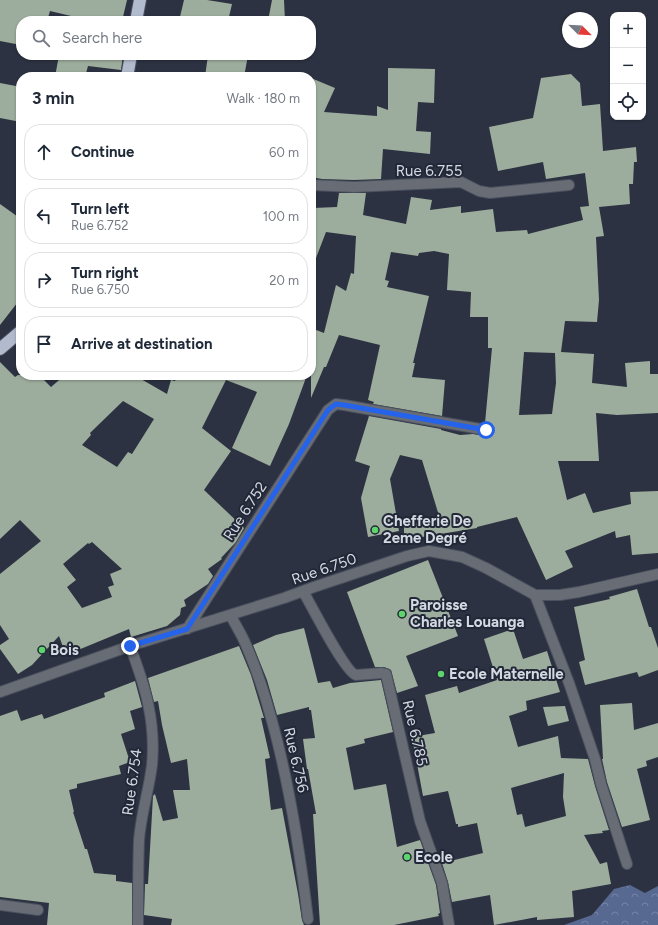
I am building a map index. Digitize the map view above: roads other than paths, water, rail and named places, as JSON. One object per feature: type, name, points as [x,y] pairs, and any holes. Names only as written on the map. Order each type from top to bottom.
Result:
[{"type":"highway","points":[[137,16],[140,0]]},
{"type":"highway","points":[[128,72],[130,60]]},
{"type":"highway","points":[[0,349],[16,336]]},
{"type":"street","name":"Rue 6.755","points":[[316,185],[354,187],[461,182],[479,191],[490,193],[569,185]]},
{"type":"street","name":"Rue 6.752","points":[[187,629],[328,410],[336,404],[486,430]]},
{"type":"street","name":"Rue 6.750","points":[[0,692],[130,646],[231,616],[407,556],[429,551],[462,557],[486,568],[535,595],[560,595],[579,592],[658,574]]},
{"type":"street","name":"Rue 6.785","points":[[303,591],[343,662],[352,674],[386,674],[420,822],[442,882],[449,925]]},
{"type":"street","points":[[535,595],[569,683],[595,759],[627,864]]},
{"type":"street","name":"Rue 6.756","points":[[231,616],[246,645],[262,688],[274,731],[286,780],[297,839],[308,919]]},
{"type":"street","name":"Rue 6.754","points":[[130,646],[142,677],[150,707],[153,743],[152,764],[139,838],[138,925]]},
{"type":"street","points":[[0,905],[38,910]]},
{"type":"place","name":"Chefferie De 2eme Degré","points":[[375,530]]},
{"type":"place","name":"Paroisse Charles Louanga","points":[[402,614]]},
{"type":"place","name":"Bois","points":[[42,650]]},
{"type":"place","name":"Ecole Maternelle","points":[[441,674]]},
{"type":"place","name":"Ecole","points":[[407,857]]}]
